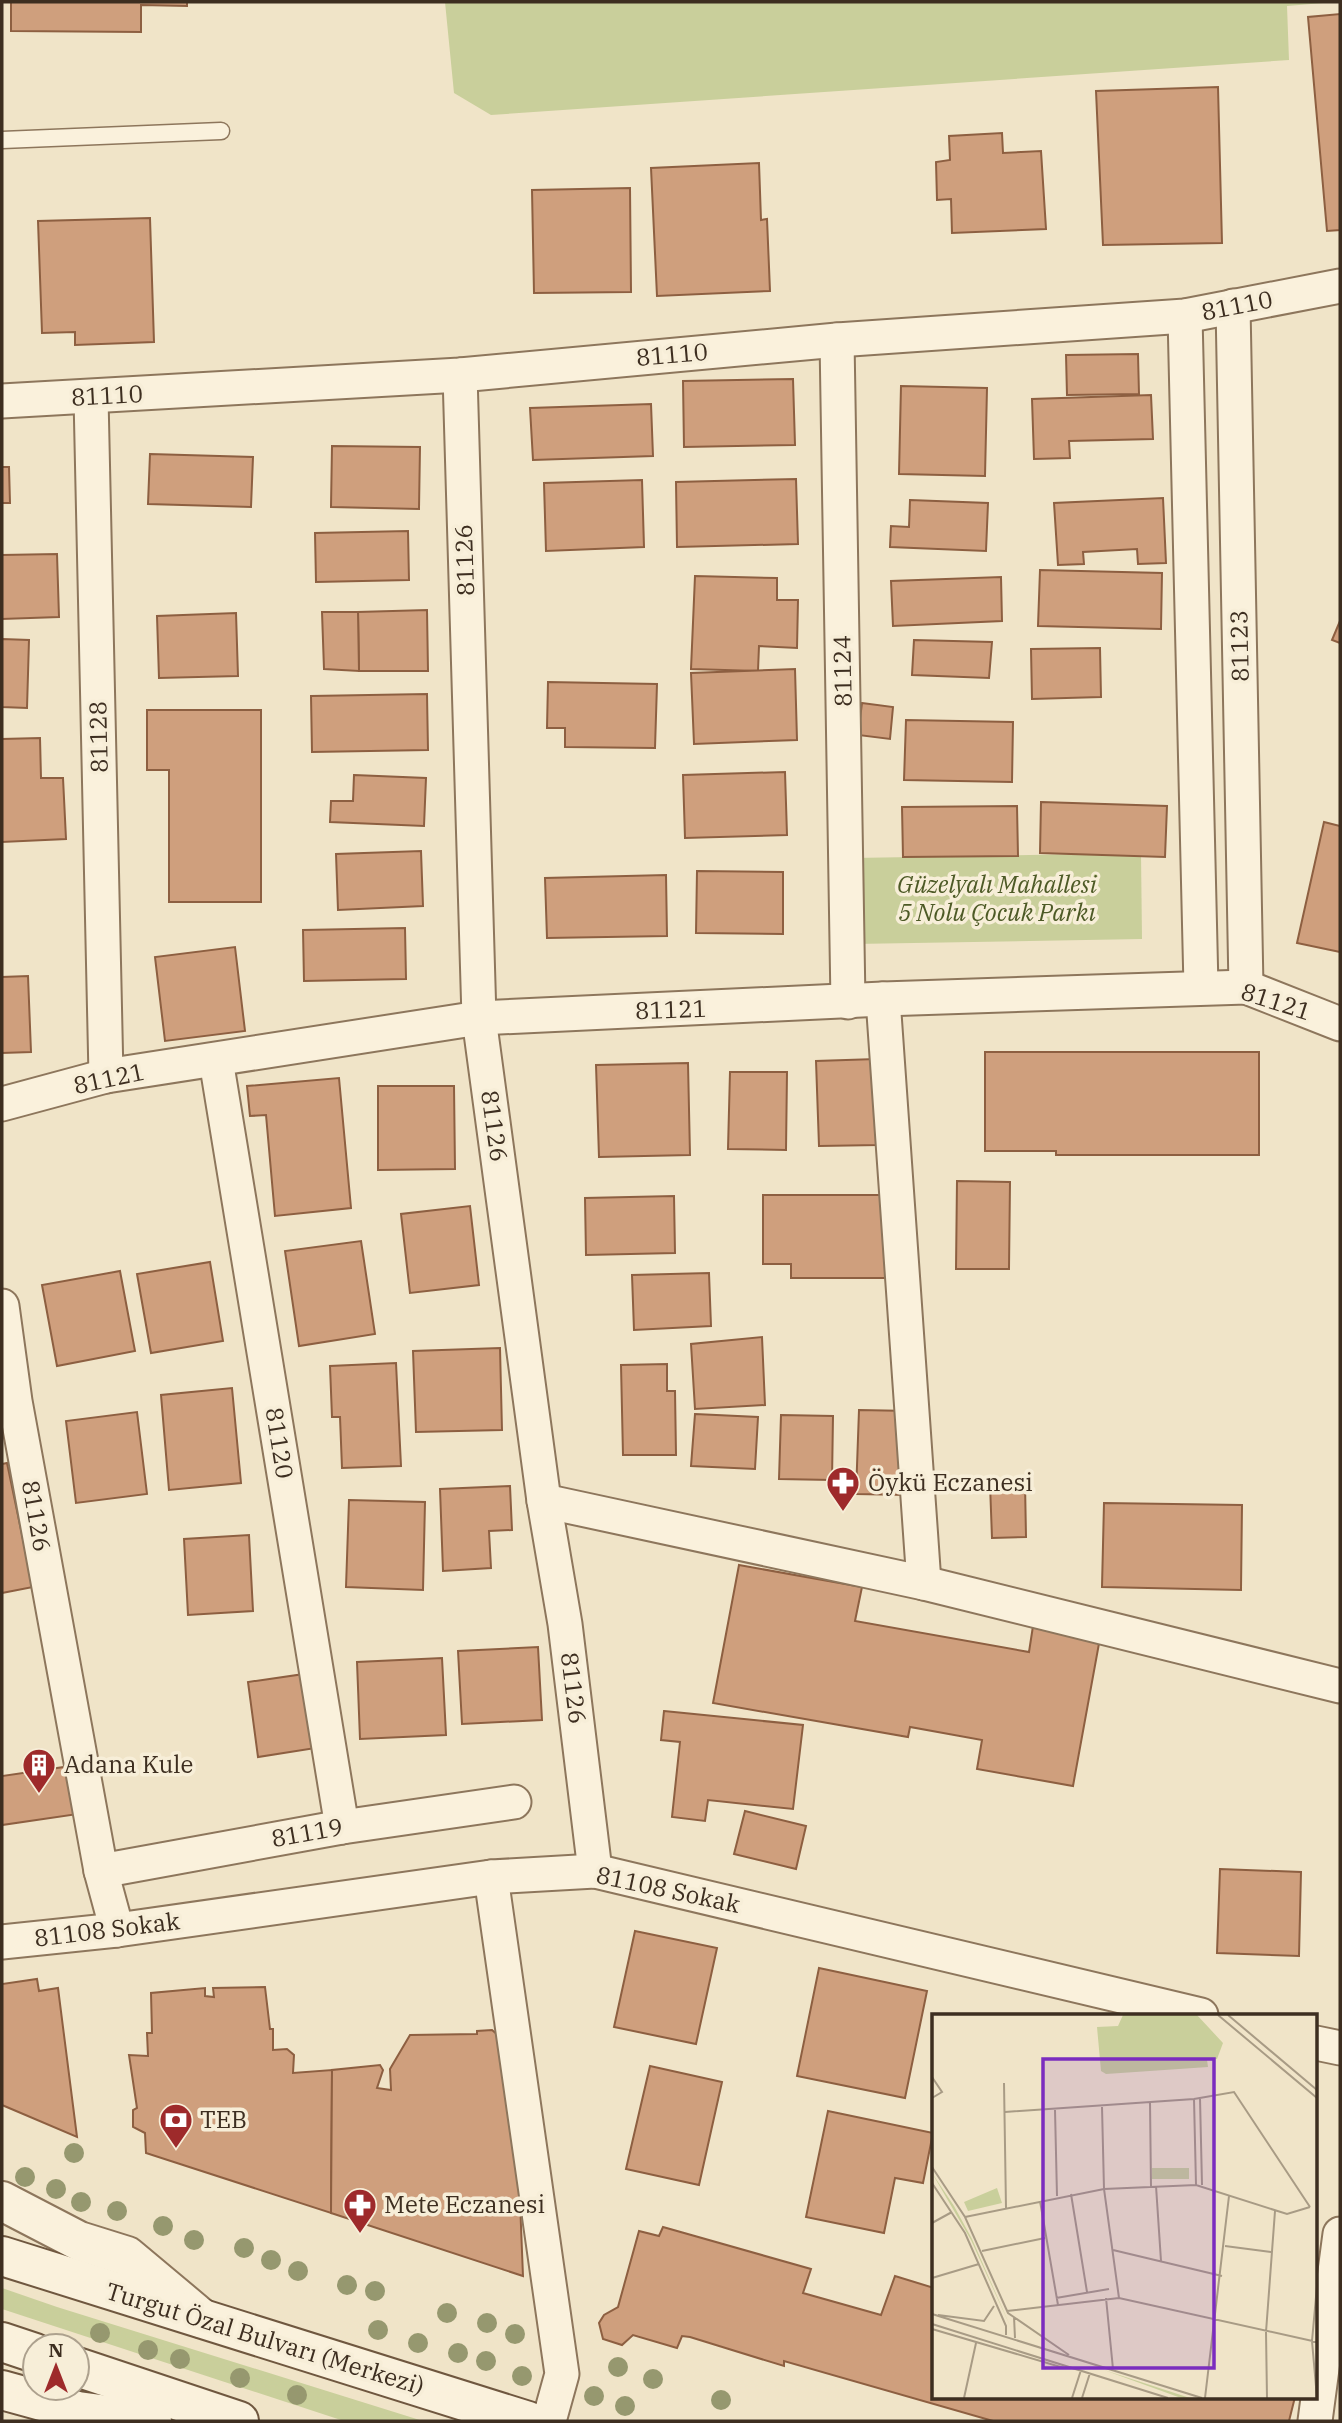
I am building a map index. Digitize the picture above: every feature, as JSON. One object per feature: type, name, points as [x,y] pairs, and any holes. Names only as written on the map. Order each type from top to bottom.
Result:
[{"type":"main road","points":[[2,2201],[79,2241],[127,2256],[205,2322]]},
{"type":"main road","name":"Turgut Özal Bulvarı (Merkezi)","points":[[2,2256],[205,2322],[528,2421]]},
{"type":"main road","points":[[2,2342],[21,2348]]},
{"type":"main road","points":[[91,2372],[239,2421]]},
{"type":"main road","points":[[2,2389],[78,2411],[152,2421]]},
{"type":"street","name":"81110","points":[[2,401],[460,375],[837,340],[1185,316],[1340,286]]},
{"type":"street","name":"81123","points":[[1233,306],[1247,987]]},
{"type":"street","name":"81123","points":[[1185,316],[1201,987]]},
{"type":"street","name":"81124","points":[[837,340],[848,1002]]},
{"type":"street","name":"81126","points":[[460,375],[479,1018],[544,1501],[565,1624],[595,1871]]},
{"type":"street","name":"81128","points":[[91,397],[106,1076]]},
{"type":"street","name":"81121","points":[[2,1104],[106,1076],[479,1018],[883,999],[1247,987],[1340,1024]]},
{"type":"street","points":[[883,999],[924,1583]]},
{"type":"street","name":"81120","points":[[216,1060],[342,1826]]},
{"type":"street","name":"81126","points":[[2,1306],[8,1402],[101,1871],[117,1930]]},
{"type":"street","points":[[544,1501],[924,1583],[1340,1686]]},
{"type":"street","name":"81119","points":[[101,1871],[342,1826],[514,1802]]},
{"type":"street","name":"81108 Sokak","points":[[2,1942],[117,1930],[491,1877],[595,1871],[1197,2014]]},
{"type":"street","points":[[491,1877],[562,2374],[549,2421]]},
{"type":"street","points":[[1318,2043],[1340,2048]]},
{"type":"street","points":[[1315,2421],[1340,2234]]},
{"type":"lane","points":[[2,139],[221,131]]},
{"type":"green space","points":[[445,2],[1335,2],[1287,6],[1289,60],[491,115],[454,93]]},
{"type":"green space","name":"Güzelyalı Mahallesi 5 Nolu Çocuk Parkı","points":[[1141,853],[1142,939],[854,944],[853,858]]},
{"type":"green space","points":[[2,2288],[423,2421],[344,2421],[91,2338],[91,2332],[72,2332],[2,2309]]},
{"type":"building","points":[[11,2],[187,2],[187,6],[141,5],[141,32],[11,31]]},
{"type":"building","points":[[1340,14],[1340,230],[1327,231],[1308,17]]},
{"type":"building","points":[[1218,87],[1222,243],[1103,245],[1096,91]]},
{"type":"building","points":[[1002,133],[1003,153],[1041,151],[1046,229],[952,233],[951,199],[937,200],[936,162],[950,160],[949,136]]},
{"type":"building","points":[[759,163],[761,220],[767,219],[770,291],[657,296],[651,168]]},
{"type":"building","points":[[630,188],[631,292],[534,293],[532,190]]},
{"type":"building","points":[[150,218],[154,342],[75,345],[75,332],[42,333],[38,221]]},
{"type":"building","points":[[1138,354],[1139,394],[1067,395],[1066,355]]},
{"type":"building","points":[[793,379],[795,445],[684,447],[683,381]]},
{"type":"building","points":[[901,386],[987,388],[985,476],[899,474]]},
{"type":"building","points":[[1151,395],[1153,439],[1069,441],[1070,458],[1034,459],[1032,399]]},
{"type":"building","points":[[651,404],[653,456],[533,460],[530,408]]},
{"type":"building","points":[[332,446],[420,447],[419,509],[331,507]]},
{"type":"building","points":[[150,454],[253,457],[251,507],[148,504]]},
{"type":"building","points":[[2,467],[9,467],[10,503],[2,503]]},
{"type":"building","points":[[796,479],[798,544],[677,547],[676,482]]},
{"type":"building","points":[[642,480],[644,547],[546,551],[544,483]]},
{"type":"building","points":[[1163,498],[1166,563],[1138,564],[1137,549],[1083,552],[1084,564],[1058,565],[1054,503]]},
{"type":"building","points":[[910,500],[988,503],[986,551],[890,547],[891,526],[909,527]]},
{"type":"building","points":[[408,531],[409,580],[316,582],[315,533]]},
{"type":"building","points":[[57,554],[59,617],[2,619],[2,555]]},
{"type":"building","points":[[1040,570],[1162,573],[1161,629],[1038,626]]},
{"type":"building","points":[[695,576],[777,578],[777,600],[798,600],[797,648],[759,646],[758,671],[691,669]]},
{"type":"building","points":[[1001,577],[1002,621],[893,626],[891,581]]},
{"type":"building","points":[[427,610],[428,671],[359,671],[358,612]]},
{"type":"building","points":[[322,612],[358,612],[359,671],[324,669]]},
{"type":"building","points":[[236,613],[238,676],[159,678],[157,616]]},
{"type":"building","points":[[1340,621],[1340,643],[1332,640]]},
{"type":"building","points":[[2,639],[29,640],[27,708],[2,707]]},
{"type":"building","points":[[914,640],[992,642],[989,678],[912,675]]},
{"type":"building","points":[[1100,648],[1101,697],[1032,699],[1031,649]]},
{"type":"building","points":[[795,669],[797,740],[694,744],[691,673]]},
{"type":"building","points":[[548,682],[657,684],[655,748],[565,747],[565,728],[547,728]]},
{"type":"building","points":[[427,694],[428,750],[312,752],[311,696]]},
{"type":"building","points":[[862,703],[893,707],[890,739],[858,735]]},
{"type":"building","points":[[147,710],[261,710],[261,902],[169,902],[169,770],[147,770]]},
{"type":"building","points":[[906,720],[1013,722],[1012,782],[904,780]]},
{"type":"building","points":[[40,738],[41,778],[63,778],[66,839],[2,842],[2,739]]},
{"type":"building","points":[[785,772],[787,835],[685,838],[683,775]]},
{"type":"building","points":[[354,775],[426,778],[424,826],[330,822],[331,801],[353,801]]},
{"type":"building","points":[[1041,802],[1167,806],[1165,857],[1040,853]]},
{"type":"building","points":[[1017,806],[1018,856],[903,857],[902,807]]},
{"type":"building","points":[[1324,822],[1340,826],[1340,952],[1297,943]]},
{"type":"building","points":[[421,851],[423,906],[338,910],[336,854]]},
{"type":"building","points":[[697,871],[783,872],[783,934],[696,933]]},
{"type":"building","points":[[666,875],[667,936],[547,938],[545,878]]},
{"type":"building","points":[[405,928],[406,979],[304,981],[303,930]]},
{"type":"building","points":[[235,947],[245,1031],[165,1041],[155,957]]},
{"type":"building","points":[[28,976],[31,1052],[2,1053],[2,977]]},
{"type":"building","points":[[985,1052],[1259,1052],[1259,1155],[1056,1155],[1056,1151],[985,1151]]},
{"type":"building","points":[[876,1059],[879,1145],[819,1146],[816,1061]]},
{"type":"building","points":[[688,1063],[690,1155],[599,1157],[596,1065]]},
{"type":"building","points":[[730,1072],[787,1072],[786,1150],[728,1149]]},
{"type":"building","points":[[339,1078],[351,1208],[275,1216],[266,1115],[250,1116],[247,1086]]},
{"type":"building","points":[[378,1086],[454,1086],[455,1169],[378,1170]]},
{"type":"building","points":[[957,1181],[1010,1182],[1009,1269],[956,1269]]},
{"type":"building","points":[[763,1195],[890,1195],[890,1278],[791,1278],[791,1264],[763,1264]]},
{"type":"building","points":[[674,1196],[675,1253],[586,1255],[585,1198]]},
{"type":"building","points":[[470,1206],[479,1285],[410,1293],[401,1214]]},
{"type":"building","points":[[361,1241],[375,1334],[299,1346],[285,1251]]},
{"type":"building","points":[[210,1262],[223,1341],[151,1353],[137,1274]]},
{"type":"building","points":[[120,1271],[135,1351],[57,1366],[42,1285]]},
{"type":"building","points":[[709,1273],[711,1326],[634,1330],[632,1275]]},
{"type":"building","points":[[762,1337],[765,1405],[695,1409],[691,1344]]},
{"type":"building","points":[[500,1348],[502,1430],[416,1432],[413,1351]]},
{"type":"building","points":[[396,1363],[401,1466],[342,1468],[340,1417],[332,1417],[330,1366]]},
{"type":"building","points":[[667,1364],[667,1391],[675,1391],[676,1455],[623,1455],[621,1365]]},
{"type":"building","points":[[232,1388],[241,1483],[169,1490],[161,1395]]},
{"type":"building","points":[[859,1410],[910,1411],[908,1495],[856,1494]]},
{"type":"building","points":[[137,1412],[147,1494],[76,1503],[66,1421]]},
{"type":"building","points":[[695,1414],[758,1417],[755,1469],[691,1466]]},
{"type":"building","points":[[781,1415],[833,1416],[832,1480],[779,1479]]},
{"type":"building","points":[[7,1463],[33,1587],[2,1593],[2,1464]]},
{"type":"building","points":[[1025,1483],[1026,1537],[992,1538],[990,1484]]},
{"type":"building","points":[[510,1486],[512,1530],[489,1531],[491,1568],[443,1571],[440,1489]]},
{"type":"building","points":[[349,1500],[425,1502],[423,1590],[346,1587]]},
{"type":"building","points":[[1104,1503],[1242,1505],[1241,1590],[1102,1587]]},
{"type":"building","points":[[249,1535],[253,1611],[188,1615],[184,1539]]},
{"type":"building","points":[[739,1565],[862,1587],[855,1621],[1029,1652],[1033,1626],[1100,1638],[1073,1786],[977,1769],[982,1740],[910,1727],[908,1737],[713,1703]]},
{"type":"building","points":[[538,1647],[542,1720],[462,1724],[458,1651]]},
{"type":"building","points":[[442,1658],[446,1735],[360,1739],[357,1662]]},
{"type":"building","points":[[311,1673],[322,1747],[258,1757],[248,1682]]},
{"type":"building","points":[[664,1711],[803,1725],[793,1809],[708,1800],[705,1821],[672,1817],[680,1742],[661,1740]]},
{"type":"building","name":"Adana Kule","points":[[71,1766],[78,1814],[2,1825],[2,1776]]},
{"type":"building","points":[[745,1811],[806,1826],[796,1869],[734,1854]]},
{"type":"building","points":[[1220,1869],[1301,1872],[1299,1956],[1217,1953]]},
{"type":"building","points":[[635,1931],[717,1948],[696,2044],[614,2027]]},
{"type":"building","points":[[819,1968],[927,1991],[905,2098],[797,2076]]},
{"type":"building","points":[[37,1979],[39,1991],[58,1988],[77,2137],[2,2105],[2,1984]]},
{"type":"building","points":[[265,1987],[270,2029],[273,2029],[273,2050],[287,2049],[294,2055],[293,2073],[332,2070],[331,2213],[146,2153],[145,2133],[133,2127],[133,2110],[137,2108],[129,2055],[148,2056],[147,2033],[152,2033],[151,1993],[205,1988],[205,1996],[214,1997],[213,1988]]},
{"type":"building","points":[[492,2030],[505,2041],[516,2102],[523,2276],[331,2213],[332,2070],[380,2065],[383,2070],[377,2088],[391,2090],[390,2069],[410,2035],[477,2034],[477,2031]]},
{"type":"building","points":[[650,2066],[722,2082],[699,2185],[626,2169]]},
{"type":"building","points":[[828,2111],[932,2133],[923,2183],[895,2178],[884,2233],[806,2217]]},
{"type":"building","points":[[663,2227],[811,2269],[803,2293],[881,2315],[895,2276],[932,2287],[932,2398],[1295,2398],[1289,2421],[993,2421],[784,2361],[784,2366],[690,2337],[682,2336],[677,2348],[633,2335],[622,2345],[603,2339],[599,2323],[604,2315],[618,2307],[639,2231],[659,2236]]},
{"type":"place","name":"Öykü Eczanesi","points":[[843,1513]]},
{"type":"place","name":"Adana Kule","points":[[39,1795]]},
{"type":"place","name":"TEB","points":[[176,2150]]},
{"type":"place","name":"Mete Eczanesi","points":[[360,2235]]}]
